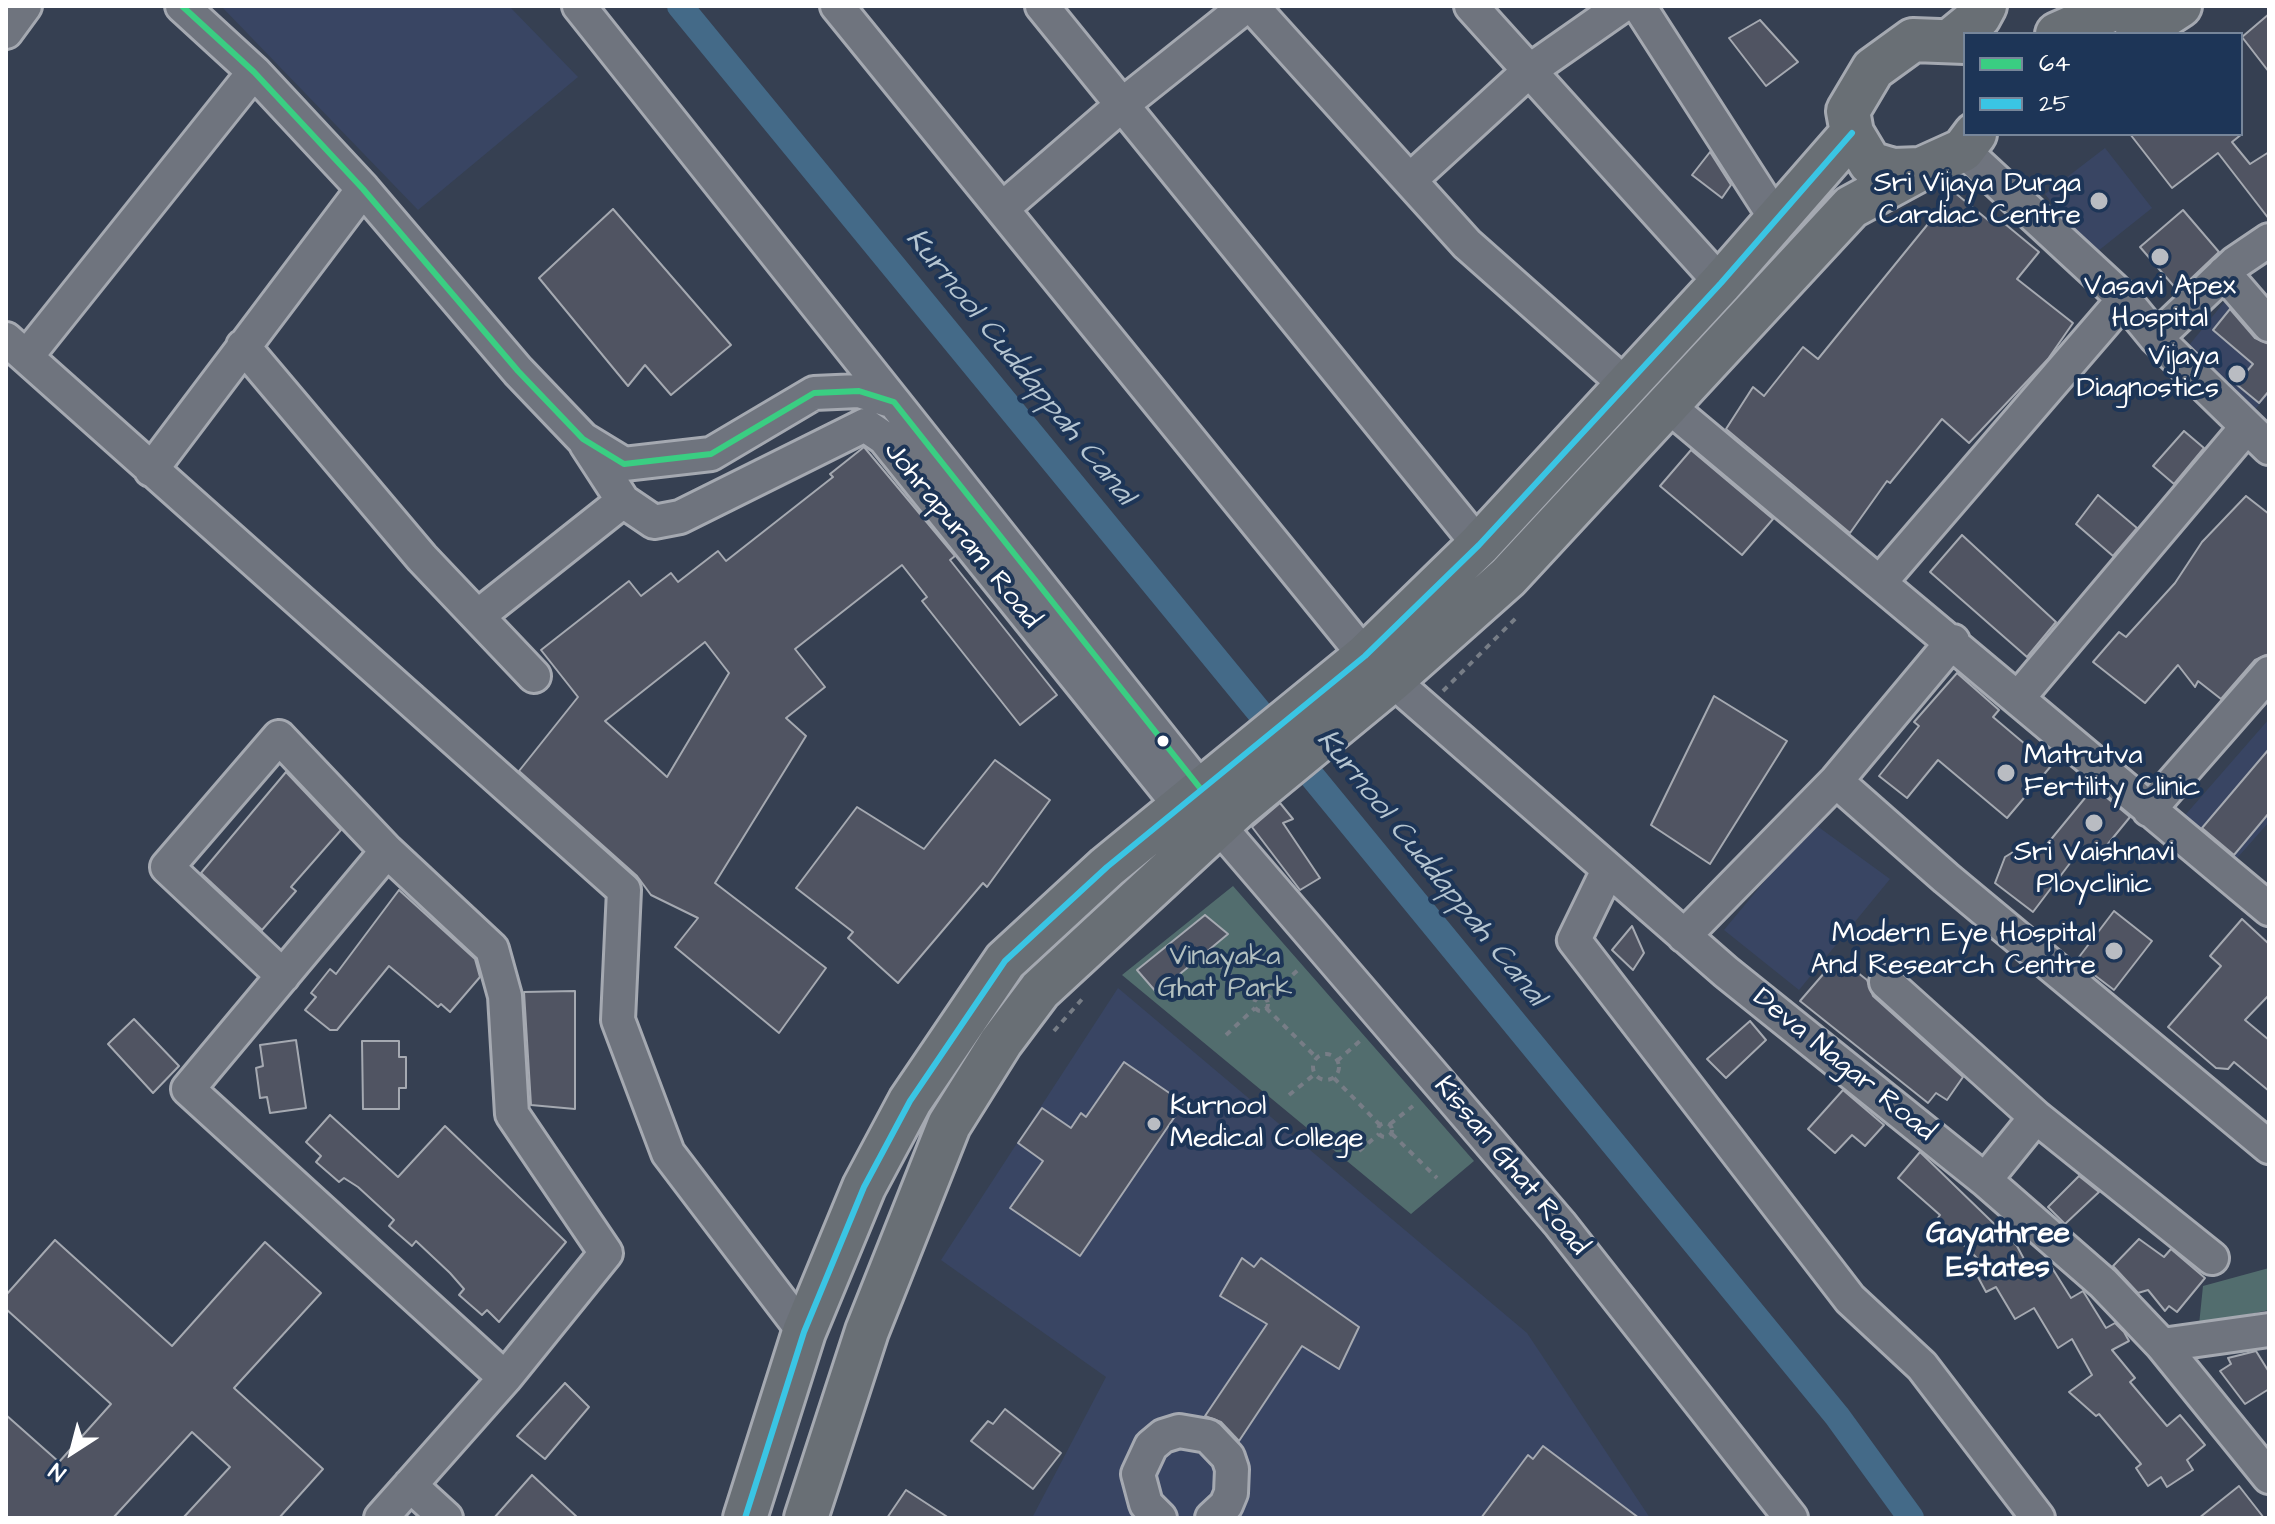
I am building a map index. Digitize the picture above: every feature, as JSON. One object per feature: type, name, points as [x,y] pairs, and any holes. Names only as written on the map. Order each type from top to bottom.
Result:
[{"type":"main road","points":[[1921,169],[1893,170],[1870,163],[1852,133],[1848,111],[1873,69],[1941,32],[1979,17],[1985,6]]},
{"type":"main road","points":[[2062,32],[2120,6]]},
{"type":"main road","points":[[2140,32],[2180,6]]},
{"type":"main road","points":[[1378,668],[1479,545],[1721,283],[1852,133]]},
{"type":"main road","points":[[745,1518],[804,1332],[864,1187],[910,1101],[1005,961],[1378,668],[1508,577],[1851,207],[1969,142]]},
{"type":"main road","points":[[808,1517],[867,1331],[949,1125],[1001,1042],[1040,990],[1211,800]]},
{"type":"street","points":[[6,32],[25,6]]},
{"type":"street","name":"Johrapuram Road","points":[[182,6],[254,72],[363,189],[518,371],[583,439],[623,501],[654,522],[680,517],[865,425],[884,438],[1211,800]]},
{"type":"street","points":[[579,6],[894,402]]},
{"type":"street","name":"Deva Nagar Road","points":[[837,6],[1378,668],[1684,936],[1985,1180],[2103,1283],[2162,1345],[2269,1477]]},
{"type":"street","points":[[1042,6],[1479,545]]},
{"type":"street","points":[[1004,207],[1123,104],[1246,6]]},
{"type":"street","points":[[1252,6],[1467,244],[1626,385]]},
{"type":"street","points":[[1471,6],[1721,283]]},
{"type":"street","points":[[1410,180],[1529,71],[1622,6]]},
{"type":"street","points":[[1639,6],[1776,219]]},
{"type":"street","points":[[254,72],[16,348],[624,890],[618,1020],[668,1153],[804,1332]]},
{"type":"street","points":[[1969,142],[2124,299],[2156,338],[2257,438],[2018,698]]},
{"type":"street","points":[[151,470],[363,189]]},
{"type":"street","points":[[2156,338],[2224,273],[2269,240]]},
{"type":"street","points":[[2224,273],[2269,325]]},
{"type":"street","points":[[1881,581],[2124,299]]},
{"type":"street","points":[[243,346],[422,558],[534,676]]},
{"type":"street","name":"Johrapuram Road","points":[[583,439],[624,464],[711,454],[814,393],[859,391],[894,402],[1211,800]]},
{"type":"street","points":[[1667,405],[1953,641],[2269,909]]},
{"type":"street","points":[[478,616],[623,501]]},
{"type":"street","points":[[1684,936],[1836,781],[1953,641]]},
{"type":"street","points":[[2149,810],[2269,673]]},
{"type":"street","points":[[283,976],[167,867],[279,737],[387,851],[492,949],[505,996],[512,1114],[606,1253],[505,1378],[381,1518]]},
{"type":"street","points":[[1836,781],[1946,878],[2269,1147]]},
{"type":"street","name":"Kissan Ghat Road","points":[[1211,800],[1560,1224],[1791,1518]]},
{"type":"street","points":[[387,851],[188,1089],[505,1378]]},
{"type":"street","points":[[1608,870],[1574,940],[1850,1299],[1922,1366],[2038,1518]]},
{"type":"street","points":[[1886,982],[2036,1117],[2212,1258]]},
{"type":"street","points":[[1985,1180],[2036,1117]]},
{"type":"street","points":[[2162,1345],[2269,1330]]},
{"type":"street","points":[[1160,1518],[1146,1504],[1138,1474],[1151,1446],[1163,1436],[1179,1431],[1208,1436],[1228,1457],[1233,1481],[1225,1514]]},
{"type":"street","points":[[410,1485],[446,1518]]},
{"type":"path","points":[[1209,956],[1256,999],[1266,999],[1298,970]]},
{"type":"path","points":[[1052,1032],[1084,997]]},
{"type":"path","points":[[1226,1035],[1255,1008],[1256,999]]},
{"type":"path","points":[[1266,999],[1266,1008]]},
{"type":"path","points":[[1255,1008],[1266,1008],[1317,1058]]},
{"type":"path","points":[[1337,1061],[1361,1040]]},
{"type":"path","points":[[1328,1054],[1337,1061],[1338,1072],[1334,1078],[1322,1080],[1315,1074],[1313,1066],[1317,1058],[1328,1054]]},
{"type":"path","points":[[1289,1095],[1315,1074]]},
{"type":"path","points":[[1334,1078],[1380,1125]]},
{"type":"path","points":[[1380,1125],[1390,1124],[1413,1106]]},
{"type":"path","points":[[1390,1124],[1392,1134],[1437,1178]]},
{"type":"path","points":[[1359,1151],[1379,1134],[1380,1125]]},
{"type":"path","points":[[1379,1134],[1385,1137],[1392,1134]]},
{"type":"shaded area","points":[[221,6],[509,6],[578,77],[418,210]]},
{"type":"shaded area","name":"Sri Vijaya Durga Cardiac Centre","points":[[2105,148],[2152,208],[2093,255],[2045,194]]},
{"type":"shaded area","name":"Vijaya Diagnostics","points":[[2229,296],[2269,327],[2269,394],[2251,414],[2182,354]]},
{"type":"shaded area","points":[[2269,719],[2269,822],[2231,865],[2180,821]]},
{"type":"shaded area","points":[[1813,823],[1890,879],[1799,990],[1724,930]]},
{"type":"shaded area","name":"Kurnool Medical College","points":[[1118,988],[1527,1333],[1650,1518],[1032,1518],[1106,1377],[941,1260]]},
{"type":"green space","name":"Vinayaka Ghat Park","points":[[1233,886],[1474,1161],[1411,1214],[1122,975]]},
{"type":"green space","points":[[2269,1268],[2269,1310],[2199,1325],[2203,1286]]},
{"type":"building","points":[[2269,14],[2269,72],[2243,38]]},
{"type":"building","points":[[1760,20],[1798,62],[1766,86],[1729,38]]},
{"type":"building","points":[[2132,136],[2240,136],[2232,142],[2250,164],[2269,152],[2269,219],[2218,153],[2172,188]]},
{"type":"building","points":[[1710,152],[1731,185],[1722,198],[1692,175]]},
{"type":"building","points":[[1954,192],[1994,225],[1999,219],[2039,252],[2017,279],[2073,323],[2048,359],[1969,443],[1942,419],[1890,483],[1887,481],[1850,533],[1726,429],[1753,387],[1764,396],[1803,347],[1818,359]]},
{"type":"building","points":[[613,209],[731,345],[671,395],[645,365],[628,386],[539,278]]},
{"type":"building","points":[[2183,210],[2219,252],[2178,291],[2140,247]]},
{"type":"building","points":[[2230,309],[2255,338],[2269,344],[2269,391],[2259,403],[2236,384],[2253,364],[2213,330]]},
{"type":"building","points":[[2184,431],[2204,448],[2174,484],[2153,466]]},
{"type":"building","points":[[864,447],[955,556],[950,560],[1057,695],[1020,725],[922,601],[927,597],[902,565],[795,649],[825,687],[786,718],[806,736],[715,883],[826,968],[779,1033],[675,947],[698,918],[651,895],[637,876],[519,771],[578,697],[541,650],[629,581],[641,596],[671,573],[678,582],[718,551],[726,561],[833,477],[830,474]],"holes":[[[705,642],[729,673],[667,777],[605,721]]]},
{"type":"building","points":[[1691,450],[1773,519],[1742,555],[1660,486]]},
{"type":"building","points":[[2098,495],[2137,528],[2113,556],[2076,524]]},
{"type":"building","points":[[2246,496],[2269,514],[2269,654],[2255,660],[2221,699],[2198,681],[2195,687],[2178,665],[2145,703],[2093,662],[2119,632],[2126,637],[2175,583],[2202,542]]},
{"type":"building","points":[[1962,535],[2056,622],[2027,657],[1930,572]]},
{"type":"building","points":[[1957,673],[1999,710],[1993,717],[2051,766],[2007,818],[1938,760],[1907,798],[1879,776],[1919,726],[1914,722]]},
{"type":"building","points":[[1714,696],[1787,741],[1710,864],[1651,825]]},
{"type":"building","points":[[2269,749],[2269,813],[2234,855],[2202,828]]},
{"type":"building","points":[[995,760],[1050,800],[987,887],[983,883],[898,983],[848,938],[853,932],[796,888],[857,807],[924,849]]},
{"type":"building","points":[[286,772],[341,830],[291,887],[296,891],[262,930],[201,873]]},
{"type":"building","points":[[2094,787],[2130,817],[2094,861],[2080,850],[2033,912],[1995,883],[2005,857],[2026,844],[2039,854]]},
{"type":"building","points":[[1280,803],[1293,819],[1283,823],[1320,878],[1300,890],[1252,827]]},
{"type":"building","points":[[399,890],[475,959],[480,977],[450,1012],[441,1004],[438,1007],[389,966],[337,1030],[330,1030],[305,1010],[316,997],[311,993],[330,969],[336,974]]},
{"type":"building","name":"Modern Eye Hospital And Research Centre","points":[[2114,911],[2152,941],[2114,990],[2076,961]]},
{"type":"building","points":[[1205,915],[1228,934],[1157,993],[1137,970]]},
{"type":"building","points":[[2242,919],[2269,944],[2269,995],[2245,1020],[2269,1040],[2269,1091],[2234,1062],[2228,1069],[2216,1068],[2168,1027],[2221,966],[2210,956]]},
{"type":"building","points":[[1632,926],[1644,953],[1633,970],[1612,950]]},
{"type":"building","points":[[1838,957],[1867,980],[1873,996],[1963,1077],[1947,1100],[1936,1093],[1928,1103],[1800,1001]]},
{"type":"building","points":[[575,991],[575,1109],[531,1105],[524,992]]},
{"type":"building","points":[[134,1019],[179,1066],[153,1093],[108,1044]]},
{"type":"building","points":[[1750,1021],[1766,1040],[1726,1078],[1707,1059]]},
{"type":"building","points":[[296,1040],[306,1108],[270,1113],[267,1097],[260,1098],[256,1068],[263,1066],[260,1045]]},
{"type":"building","points":[[362,1041],[399,1041],[399,1057],[406,1057],[406,1088],[399,1088],[399,1109],[363,1109]]},
{"type":"building","points":[[1124,1062],[1184,1103],[1080,1256],[1010,1208],[1043,1161],[1018,1143],[1042,1108],[1071,1128],[1081,1113],[1086,1117]]},
{"type":"building","points":[[1843,1090],[1884,1125],[1865,1146],[1852,1135],[1835,1153],[1808,1129]]},
{"type":"building","points":[[330,1115],[398,1177],[445,1126],[566,1242],[499,1322],[487,1310],[482,1315],[459,1295],[464,1289],[450,1273],[416,1241],[412,1246],[389,1226],[394,1220],[358,1187],[344,1178],[339,1182],[316,1162],[321,1156],[306,1142]]},
{"type":"building","points":[[1920,1152],[2017,1246],[2032,1274],[2049,1263],[2071,1298],[2083,1291],[2106,1328],[2115,1323],[2124,1332],[2129,1341],[2112,1350],[2135,1378],[2130,1382],[2167,1426],[2180,1415],[2205,1445],[2187,1460],[2193,1470],[2167,1487],[2161,1477],[2148,1486],[2136,1468],[2141,1464],[2099,1414],[2096,1416],[2069,1392],[2092,1375],[2072,1339],[2058,1348],[2034,1308],[2015,1319],[1996,1287],[1986,1292],[1971,1264],[1979,1260],[1937,1219],[1940,1215],[1898,1178]]},
{"type":"building","points":[[2079,1176],[2099,1192],[2065,1224],[2048,1207]]},
{"type":"building","points":[[2139,1239],[2164,1257],[2171,1249],[2205,1278],[2177,1312],[2169,1306],[2165,1311],[2148,1290],[2138,1293],[2113,1266]]},
{"type":"building","points":[[55,1240],[172,1346],[265,1242],[321,1293],[234,1388],[323,1469],[279,1518],[183,1518],[230,1467],[192,1432],[113,1518],[6,1518],[6,1415],[59,1462],[111,1404],[6,1309],[6,1295]]},
{"type":"building","points":[[1242,1258],[1254,1267],[1261,1258],[1359,1327],[1339,1369],[1302,1346],[1239,1441],[1221,1422],[1205,1416],[1267,1324],[1220,1296]]},
{"type":"building","points":[[2256,1351],[2269,1372],[2269,1389],[2245,1404],[2220,1371],[2231,1364],[2228,1358]]},
{"type":"building","points":[[565,1383],[589,1407],[545,1459],[517,1436]]},
{"type":"building","points":[[1005,1409],[1061,1453],[1033,1489],[971,1441],[988,1421],[993,1424]]},
{"type":"building","points":[[1543,1446],[1639,1518],[1481,1518],[1528,1455],[1533,1459]]},
{"type":"building","points":[[532,1475],[578,1518],[494,1518]]},
{"type":"building","points":[[2239,1486],[2264,1518],[2199,1518]]},
{"type":"building","points":[[906,1490],[949,1518],[887,1518]]},
{"type":"waterway","name":"Kurnool Cuddappah Canal","points":[[680,6],[1837,1416],[1911,1518]]},
{"type":"transit line","name":"64","points":[[182,6],[254,72],[363,189],[518,371],[583,439],[624,464],[711,454],[814,393],[859,391],[894,402],[1200,788]]},
{"type":"transit line","name":"25","points":[[745,1518],[804,1332],[864,1187],[910,1101],[1005,961],[1107,867],[1365,656],[1479,545],[1721,283],[1852,133]]},
{"type":"place","name":"Sri Vijaya Durga Cardiac Centre","points":[[2099,201]]},
{"type":"place","name":"Vasavi Apex Hospital","points":[[2160,257]]},
{"type":"place","name":"Vijaya Diagnostics","points":[[2237,374]]},
{"type":"place","name":"Matrutva Fertility Clinic","points":[[2006,773]]},
{"type":"place","name":"Sri Vaishnavi Ployclinic","points":[[2094,823]]},
{"type":"place","name":"Modern Eye Hospital And Research Centre","points":[[2114,951]]},
{"type":"place","name":"Kurnool Medical College","points":[[1154,1124]]},
{"type":"district","name":"Gayathree Estates","points":[[1998,1253]]}]
